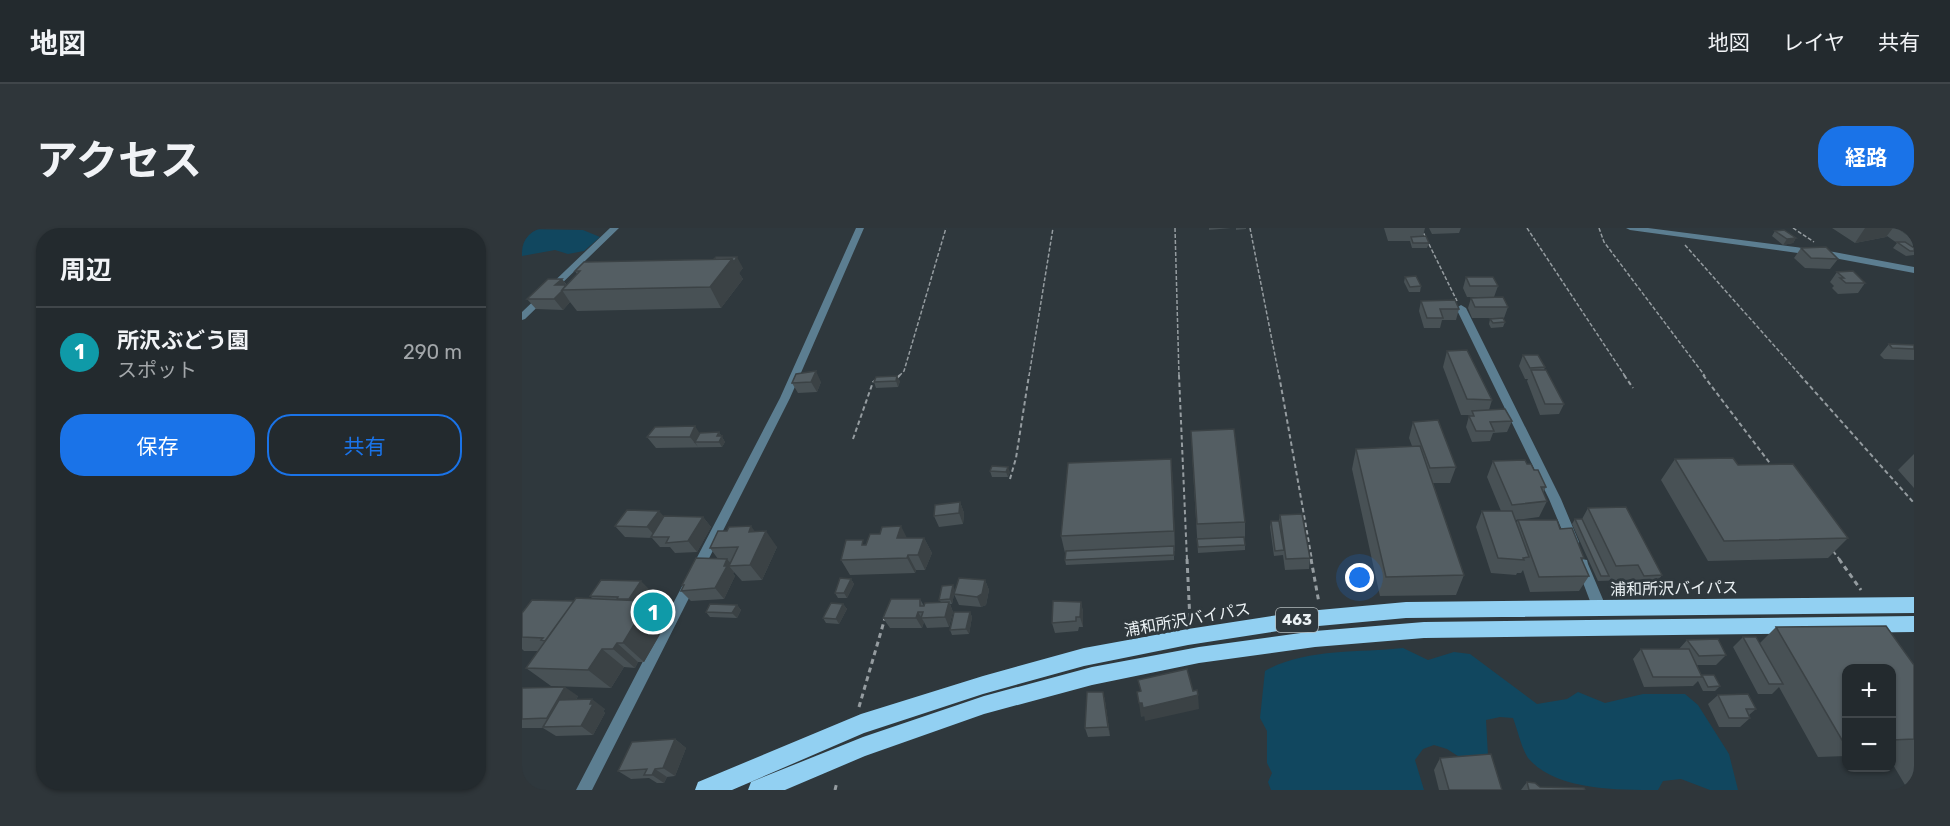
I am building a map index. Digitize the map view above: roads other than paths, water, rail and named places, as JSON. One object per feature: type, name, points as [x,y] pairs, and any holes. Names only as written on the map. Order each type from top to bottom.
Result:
[{"type":"highway","name":"浦和所沢バイパス","points":[[706,790],[861,724],[983,685],[1084,657],[1188,637],[1324,617],[1406,610],[1914,605]]},
{"type":"highway","name":"463","points":[[759,790],[863,747],[984,705],[1092,676],[1199,655],[1303,640],[1424,630],[1914,624]]},
{"type":"street","points":[[522,317],[615,228]]},
{"type":"street","points":[[584,790],[785,398],[860,228]]},
{"type":"street","points":[[1630,228],[1822,253],[1914,270]]},
{"type":"street","points":[[1461,308],[1555,499],[1600,609]]},
{"type":"place","name":"所沢ぶどう園","points":[[653,612]]}]
